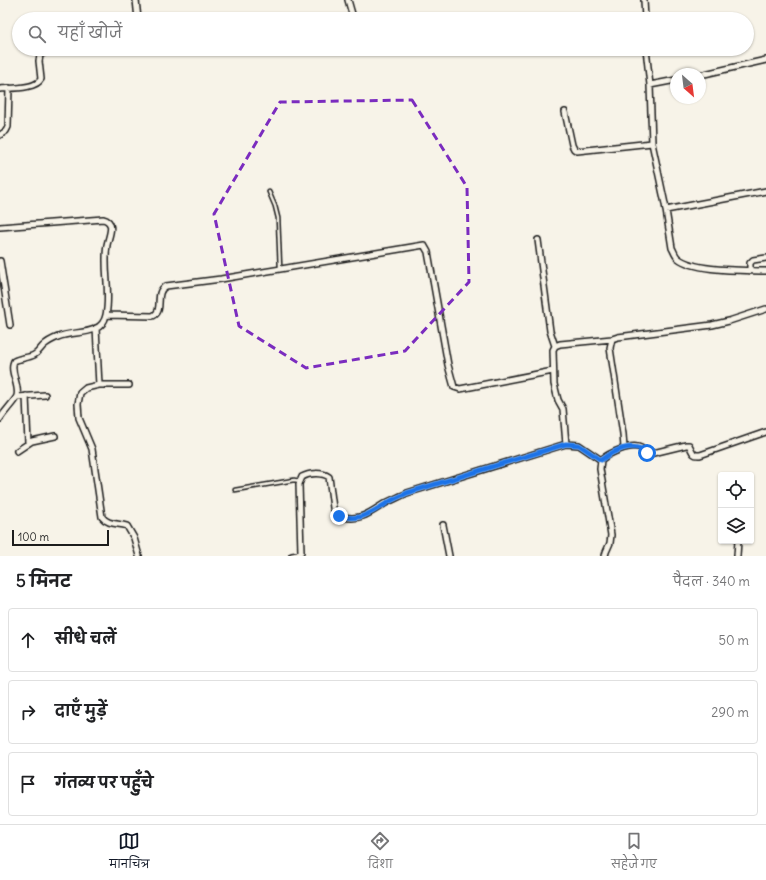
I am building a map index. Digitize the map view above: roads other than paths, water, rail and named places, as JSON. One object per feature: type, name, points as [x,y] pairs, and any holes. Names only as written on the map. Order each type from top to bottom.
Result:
[{"type":"street","points":[[136,0],[137,12]]},
{"type":"street","points":[[348,0],[351,12]]},
{"type":"street","points":[[644,0],[644,12]]},
{"type":"street","points":[[0,89],[31,86],[39,83],[41,79],[40,56]]},
{"type":"street","points":[[647,56],[650,85],[652,143],[666,210],[672,248],[678,258],[684,262],[715,269],[766,271]]},
{"type":"street","points":[[706,74],[766,60]]},
{"type":"street","points":[[650,85],[670,81]]},
{"type":"street","points":[[0,135],[6,131],[8,126],[9,88]]},
{"type":"street","points":[[565,112],[572,145],[577,151],[652,143]]},
{"type":"street","points":[[666,210],[766,191]]},
{"type":"street","points":[[0,227],[103,219],[110,222],[111,226],[106,256],[105,320],[96,328],[88,331],[60,336],[42,346],[36,354],[14,361],[12,369],[17,397]]},
{"type":"street","points":[[538,240],[550,331],[555,346]]},
{"type":"street","points":[[106,315],[156,315],[159,309],[161,289],[166,286],[280,270],[424,245],[428,252],[448,365],[454,387],[460,388],[553,371]]},
{"type":"street","points":[[750,270],[750,263],[753,260],[766,258]]},
{"type":"street","points":[[0,261],[2,291],[10,326]]},
{"type":"street","points":[[566,444],[563,409],[556,395],[553,371],[552,350],[555,346],[560,344],[612,340],[618,337],[712,325],[766,309]]},
{"type":"street","points":[[96,328],[99,386]]},
{"type":"street","points":[[612,340],[610,348],[624,448]]},
{"type":"street","points":[[129,385],[99,386],[83,389],[80,393],[78,411],[79,418],[92,449],[100,511],[105,521],[123,524],[129,529],[140,556]]},
{"type":"street","points":[[0,419],[17,397],[44,395]]},
{"type":"street","points":[[26,396],[28,443]]},
{"type":"street","points":[[605,556],[611,540],[600,469],[601,460],[606,456],[624,448],[641,448],[649,454],[686,445],[689,445],[692,452],[696,455],[766,432]]},
{"type":"street","points":[[17,451],[28,443],[55,436]]},
{"type":"street","points":[[292,556],[298,555],[301,552],[300,481],[302,477],[306,475],[326,475],[330,480],[333,508],[335,512],[339,516],[347,518],[359,518],[364,517],[384,504],[407,493],[566,444],[579,445],[601,460]]},
{"type":"street","points":[[443,525],[449,556]]},
{"type":"street","points":[[737,556],[738,544]]},
{"type":"lane","points":[[269,192],[277,213],[280,270]]},
{"type":"lane","points":[[235,490],[294,480],[300,481]]}]
